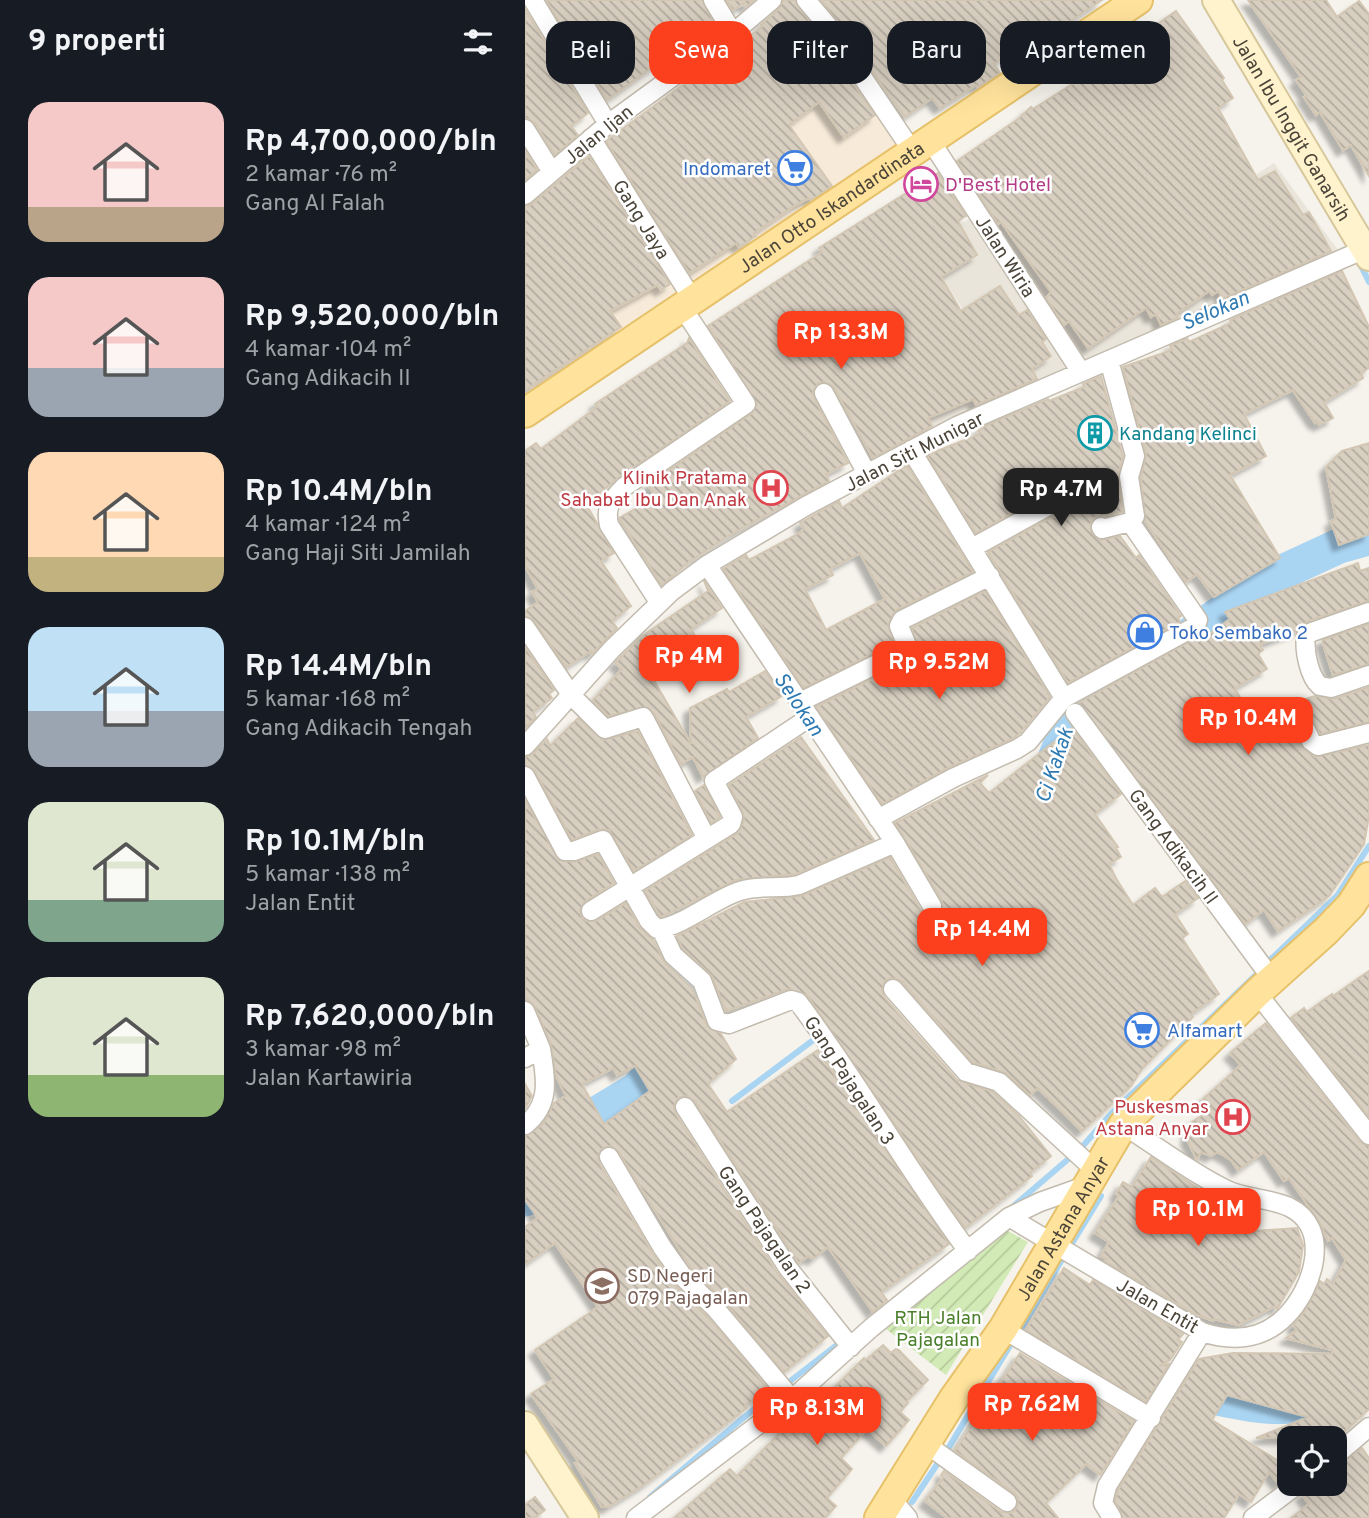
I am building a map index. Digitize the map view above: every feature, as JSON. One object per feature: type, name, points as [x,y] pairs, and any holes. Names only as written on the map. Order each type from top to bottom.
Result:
[{"type":"main road","name":"Jalan Otto Iskandardinata","points":[[525,413],[1138,0]]},
{"type":"main road","name":"Jalan Ibu Inggit Ganarsih","points":[[1216,0],[1367,253]]},
{"type":"main road","name":"Jalan Astana Anyar","points":[[893,1512],[1123,1125],[1265,986],[1360,904],[1369,877]]},
{"type":"main road","points":[[525,1425],[585,1518]]},
{"type":"street","points":[[533,0],[608,124]]},
{"type":"street","points":[[713,0],[726,21]]},
{"type":"street","name":"Jalan Ijan","points":[[747,21],[772,0]]},
{"type":"street","name":"Jalan Wiria","points":[[806,0],[921,146],[1080,369]]},
{"type":"street","name":"Jalan Ijan","points":[[525,195],[608,124],[663,84]]},
{"type":"street","points":[[525,129],[552,172]]},
{"type":"street","name":"Gang Jaya","points":[[591,138],[745,404],[624,487],[611,499],[606,511],[609,525],[659,602]]},
{"type":"street","name":"Jalan Siti Munigar","points":[[525,746],[659,602],[708,565],[957,426],[1080,369],[1109,360],[1367,253]]},
{"type":"street","points":[[1101,527],[1103,529],[1130,522],[1135,516],[1129,477],[1135,456],[1109,360]]},
{"type":"street","points":[[824,393],[867,474]]},
{"type":"street","points":[[911,450],[1064,698]]},
{"type":"street","points":[[972,548],[1092,482]]},
{"type":"street","points":[[878,819],[953,778],[1017,749],[1028,742],[1064,698],[1192,629],[1198,620],[1130,522]]},
{"type":"street","points":[[708,565],[895,844],[932,906]]},
{"type":"street","points":[[591,911],[733,822],[714,781],[805,713],[903,651],[906,643],[899,626],[902,620],[990,576]]},
{"type":"street","points":[[1369,612],[1312,632],[1306,636],[1305,643],[1313,678],[1320,686],[1331,688],[1369,675]]},
{"type":"street","points":[[525,627],[572,696],[608,730],[643,717],[706,839]]},
{"type":"street","name":"Gang Adikacih II","points":[[1075,713],[1369,1135]]},
{"type":"street","points":[[1306,730],[1311,741],[1318,746],[1369,733]]},
{"type":"street","name":"Gang Pajagalan 3","points":[[525,776],[565,851],[574,851],[603,840],[657,928],[681,961],[702,981],[714,1017],[722,1023],[740,1021],[791,1000],[798,1002],[835,1051],[921,1186],[968,1251]]},
{"type":"street","points":[[657,928],[739,891],[761,886],[786,888],[799,885],[895,844]]},
{"type":"street","points":[[636,1518],[792,1399],[847,1342],[1009,1217],[1092,1178],[999,1082],[966,1072],[893,989]]},
{"type":"street","points":[[525,1011],[545,1096],[536,1117],[525,1125]]},
{"type":"street","name":"Gang Pajagalan 2","points":[[685,1107],[788,1268],[847,1342]]},
{"type":"street","name":"Jalan Entit","points":[[1009,1217],[1202,1332],[1219,1338],[1248,1337],[1277,1326],[1306,1287],[1315,1255],[1313,1232],[1300,1215],[1290,1208],[1226,1189],[1123,1125]]},
{"type":"street","points":[[609,1157],[662,1247],[684,1278],[715,1308],[792,1399]]},
{"type":"street","points":[[1003,1329],[1151,1418]]},
{"type":"street","points":[[1112,1518],[1103,1503],[1103,1496],[1202,1332]]},
{"type":"street","points":[[1347,1446],[1369,1427]]},
{"type":"street","points":[[932,1449],[1007,1502]]},
{"type":"street","points":[[1253,1518],[1274,1512],[1288,1496]]},
{"type":"shaded area","points":[[781,84],[862,84],[899,144],[525,398],[525,214],[563,179],[562,163],[596,140],[642,224],[778,130]]},
{"type":"shaded area","points":[[1274,163],[1338,250],[915,442],[891,389],[964,311],[942,278],[887,270],[1036,177],[1107,272]]},
{"type":"green space","name":"RTH Jalan Pajagalan","points":[[1006,1230],[1028,1242],[946,1375],[886,1329]]},
{"type":"building","points":[[546,0],[702,0],[713,21],[649,21],[649,70],[635,80],[635,21],[559,21]]},
{"type":"building","points":[[726,0],[754,0],[747,7],[744,3],[733,10]]},
{"type":"building","points":[[783,0],[795,0],[810,21],[767,21],[767,84],[853,84],[875,115],[844,137],[819,102],[789,125],[832,186],[811,200],[809,198],[795,205],[754,233],[756,236],[739,247],[736,243],[689,273],[606,141],[684,84],[753,84],[753,34],[779,9]]},
{"type":"building","points":[[821,0],[1102,0],[1070,21],[1000,21],[1000,60],[994,64],[1000,73],[986,82],[986,21],[887,21],[887,84],[983,84],[978,87],[976,85],[940,108],[932,98],[905,117],[873,72],[873,21],[836,21]]},
{"type":"building","points":[[1248,0],[1326,0],[1337,17],[1359,1],[1369,14],[1369,176],[1351,145],[1343,150],[1320,112],[1316,115],[1296,80],[1301,77]]},
{"type":"building","points":[[525,9],[546,44],[546,84],[570,84],[588,113],[571,126],[578,135],[555,155],[535,123],[525,118]]},
{"type":"building","points":[[1176,11],[1224,78],[1222,80],[1233,98],[1218,108],[1258,180],[1275,171],[1303,215],[1309,212],[1331,251],[1222,299],[1219,291],[1212,295],[1209,291],[1176,314],[1178,318],[1161,325],[1156,314],[1151,317],[1146,308],[1088,348],[1069,321],[1064,325],[1046,298],[1051,292],[1001,222],[998,224],[957,161],[1031,107],[1033,109],[1072,84],[1170,84],[1170,21],[1162,21]]},
{"type":"building","points":[[597,84],[629,84],[607,100]]},
{"type":"building","points":[[525,150],[537,170],[525,180]]},
{"type":"building","points":[[589,156],[670,284],[661,290],[657,285],[610,311],[621,327],[525,390],[525,206],[532,204]]},
{"type":"building","points":[[938,173],[966,216],[958,221],[977,255],[941,277],[961,311],[1000,286],[1019,315],[1027,310],[1046,339],[1042,342],[1051,356],[1032,369],[1037,379],[976,405],[973,399],[928,418],[932,426],[873,458],[834,387],[825,382],[818,383],[813,392],[814,398],[848,463],[826,474],[829,481],[733,533],[689,562],[662,585],[619,518],[656,497],[648,485],[752,413],[757,404],[708,326],[822,252],[819,248]]},
{"type":"building","points":[[1342,271],[1369,327],[1369,368],[1361,373],[1363,378],[1324,402],[1333,418],[1319,425],[1293,390],[1244,414],[1266,456],[1230,475],[1280,558],[1214,597],[1197,574],[1186,582],[1145,521],[1141,478],[1146,453],[1123,367],[1172,350],[1170,346],[1187,338],[1189,342],[1231,323],[1230,320]]},
{"type":"building","points":[[689,338],[730,401],[618,478],[586,504],[614,553],[601,561],[631,606],[612,621],[617,628],[592,654],[591,651],[566,667],[534,621],[525,616],[525,611],[538,602],[532,592],[538,589],[525,566],[525,451],[536,443],[541,449],[597,407],[595,404],[687,343]]},
{"type":"building","points":[[1101,376],[1123,456],[1118,478],[1123,512],[1095,517],[1091,521],[1091,531],[1100,540],[1120,536],[1136,558],[1139,555],[1181,616],[1178,618],[1180,622],[1068,683],[988,552],[1097,492],[1103,483],[1102,476],[1093,471],[1087,472],[976,533],[927,455],[980,434],[978,431],[985,426],[1084,387],[1083,384]]},
{"type":"building","points":[[1369,443],[1369,534],[1339,545],[1331,521],[1336,519],[1326,467],[1342,451]]},
{"type":"building","points":[[907,465],[973,572],[896,610],[888,625],[894,643],[804,688],[723,569],[746,555],[749,560],[798,534],[804,529],[800,523],[839,501],[842,508]],"holes":[[[860,553],[885,599],[826,630],[805,589],[833,575],[830,569]]]},
{"type":"building","points":[[1358,563],[1360,571],[1369,568],[1369,601],[1308,621],[1296,631],[1260,644],[1263,650],[1258,654],[1267,669],[1235,688],[1247,711],[1262,713],[1283,700],[1286,705],[1315,696],[1334,699],[1369,687],[1369,722],[1320,734],[1313,721],[1306,719],[1297,723],[1295,730],[1301,746],[1315,757],[1369,745],[1369,816],[1364,844],[1329,896],[1278,931],[1264,910],[1245,924],[1079,703],[1203,634],[1205,637],[1230,619],[1225,612]]},
{"type":"building","points":[[704,581],[722,608],[691,629],[696,638],[681,648],[673,637],[642,660],[691,744],[690,708],[727,689],[729,692],[765,671],[782,696],[746,717],[758,738],[703,777],[693,757],[681,764],[648,707],[608,716],[593,700],[622,669],[615,663],[642,636],[708,591]]},
{"type":"building","points":[[985,591],[1050,697],[1012,739],[948,768],[882,804],[816,707],[908,661],[917,646],[912,628]]},
{"type":"building","points":[[1369,624],[1369,664],[1333,675],[1322,640]]},
{"type":"building","points":[[525,647],[554,690],[549,694],[552,698],[533,712],[536,717],[525,729]]},
{"type":"building","points":[[688,658],[704,658],[704,674],[688,675]]},
{"type":"building","points":[[578,718],[603,740],[638,731],[692,835],[634,871],[609,830],[599,829],[572,840],[535,771],[525,765],[525,757],[533,754],[547,739],[550,746]]},
{"type":"building","points":[[1072,728],[1121,794],[1095,814],[1118,847],[1116,848],[1121,857],[1109,864],[1117,880],[1133,905],[1155,888],[1162,897],[1185,881],[1198,898],[1175,914],[1188,934],[1182,938],[1219,994],[1191,1014],[1193,1017],[1142,1069],[1131,1086],[1082,1131],[1038,1088],[1030,1095],[1006,1073],[972,1062],[902,981],[891,978],[885,981],[882,991],[884,997],[957,1080],[993,1092],[1019,1116],[1051,1156],[1030,1173],[1032,1176],[965,1228],[807,995],[788,989],[726,1011],[712,976],[682,948],[677,936],[744,902],[801,896],[890,857],[922,912],[927,916],[937,916],[942,911],[942,900],[895,823],[988,775],[980,783],[989,793]]},
{"type":"building","points":[[801,737],[874,840],[796,874],[736,880],[661,917],[645,891],[738,833],[744,820],[743,813],[729,785]]},
{"type":"building","points":[[704,785],[720,817],[711,823],[695,791]]},
{"type":"building","points":[[525,800],[559,860],[574,862],[598,854],[614,883],[584,902],[580,911],[582,918],[596,921],[626,903],[639,927],[653,940],[665,963],[692,988],[707,1026],[721,1034],[736,1059],[708,1084],[727,1112],[818,1050],[949,1244],[881,1292],[887,1300],[873,1312],[828,1247],[813,1259],[808,1256],[799,1263],[695,1101],[685,1096],[678,1098],[674,1107],[675,1113],[778,1274],[828,1336],[784,1372],[724,1301],[693,1271],[618,1151],[610,1146],[603,1148],[598,1156],[599,1163],[653,1254],[675,1285],[707,1316],[768,1388],[745,1406],[747,1408],[645,1484],[608,1507],[602,1507],[575,1463],[578,1461],[531,1394],[554,1379],[535,1350],[598,1307],[555,1243],[525,1264],[525,1227],[538,1218],[525,1200],[525,1136],[543,1124],[554,1103],[566,1096],[556,1076],[551,1045],[535,1007],[525,997]],"holes":[[[635,1066],[650,1091],[604,1124],[582,1084],[613,1068],[617,1075]]]},
{"type":"building","points":[[1369,971],[1369,1117],[1291,1018],[1304,1008],[1307,1012]]},
{"type":"building","points":[[1266,1023],[1360,1142],[1369,1146],[1369,1409],[1347,1430],[1347,1426],[1286,1426],[1308,1417],[1227,1395],[1212,1420],[1277,1460],[1277,1482],[1269,1472],[1251,1502],[1239,1494],[1224,1518],[1123,1518],[1115,1501],[1118,1490],[1199,1359],[1233,1353],[1332,1354],[1332,1350],[1286,1338],[1297,1330],[1293,1325],[1305,1311],[1320,1281],[1324,1284],[1327,1279],[1333,1284],[1346,1260],[1332,1238],[1328,1241],[1320,1223],[1289,1178],[1284,1181],[1264,1152],[1238,1170],[1231,1160],[1218,1152],[1211,1156],[1201,1152],[1197,1160],[1187,1139],[1190,1123],[1212,1109],[1203,1099],[1241,1065],[1230,1053]]},
{"type":"building","points":[[525,1084],[532,1096],[525,1109]]},
{"type":"building","points":[[1151,1157],[1228,1208],[1230,1204],[1254,1209],[1241,1232],[1297,1228],[1303,1245],[1299,1272],[1277,1309],[1275,1306],[1238,1325],[1214,1319],[1213,1321],[1195,1314],[1105,1261],[1107,1259],[1101,1256],[1109,1242],[1095,1233],[1119,1196],[1116,1194],[1123,1182],[1132,1187]]},
{"type":"building","points":[[1064,1268],[1090,1285],[1093,1280],[1183,1334],[1178,1340],[1182,1342],[1170,1360],[1159,1366],[1169,1364],[1146,1402],[1026,1330]]},
{"type":"building","points":[[883,1345],[891,1353],[897,1348],[928,1380],[900,1412],[909,1420],[886,1446],[867,1429],[841,1458],[852,1469],[827,1498],[836,1506],[825,1518],[674,1518],[730,1469],[737,1476],[788,1425],[798,1435],[820,1412],[811,1400],[821,1389],[828,1394],[864,1358],[866,1360]]},
{"type":"building","points":[[1020,1353],[1134,1421],[1100,1475],[1086,1464],[1046,1503],[1058,1518],[947,1518],[925,1501],[943,1478],[941,1475],[944,1471],[1001,1512],[1011,1513],[1017,1508],[1018,1498],[1014,1493],[955,1451]]},
{"type":"building","points":[[1277,1430],[1277,1438],[1256,1438]]},
{"type":"building","points":[[1362,1448],[1369,1458],[1369,1518],[1291,1518],[1309,1504],[1303,1496],[1347,1496],[1347,1459]]},
{"type":"building","points":[[535,1497],[545,1510],[534,1518],[525,1518],[525,1505]]},
{"type":"waterway","name":"Selokan","points":[[1359,262],[1369,282]]},
{"type":"waterway","name":"Ci Kakak","points":[[1047,780],[1070,719],[1086,697],[1125,671],[1182,640],[1274,576],[1339,546],[1369,538]]},
{"type":"waterway","points":[[1269,961],[1337,896],[1369,846]]},
{"type":"waterway","name":"Ci Kakak","points":[[525,1199],[569,1153],[593,1116],[636,1090],[665,1061],[678,1025],[682,956],[733,941]]},
{"type":"waterway","points":[[1081,1148],[1111,1114],[1260,971]]},
{"type":"waterway","points":[[732,1101],[820,1035]]},
{"type":"waterway","points":[[1010,1209],[1073,1155]]},
{"type":"waterway","points":[[1071,1245],[1101,1196]]},
{"type":"waterway","points":[[1019,1332],[1063,1258]]},
{"type":"waterway","points":[[785,1385],[842,1341]]},
{"type":"waterway","points":[[946,1452],[1011,1344]]},
{"type":"waterway","points":[[1186,1416],[1194,1403],[1207,1396],[1280,1407],[1316,1398],[1351,1370],[1369,1346]]},
{"type":"waterway","points":[[650,1497],[780,1387]]},
{"type":"waterway","points":[[912,1502],[940,1460]]},
{"type":"place","name":"Indomaret","points":[[795,168]]},
{"type":"place","name":"D'Best Hotel","points":[[921,184]]},
{"type":"place","name":"Kandang Kelinci","points":[[1095,433]]},
{"type":"place","name":"Klinik Pratama Sahabat Ibu Dan Anak","points":[[771,488]]},
{"type":"place","name":"Toko Sembako 2","points":[[1145,632]]},
{"type":"place","name":"Alfamart","points":[[1142,1030]]},
{"type":"place","name":"Puskesmas Astana Anyar","points":[[1233,1117]]},
{"type":"place","name":"SD Negeri 079 Pajagalan","points":[[602,1286]]}]
